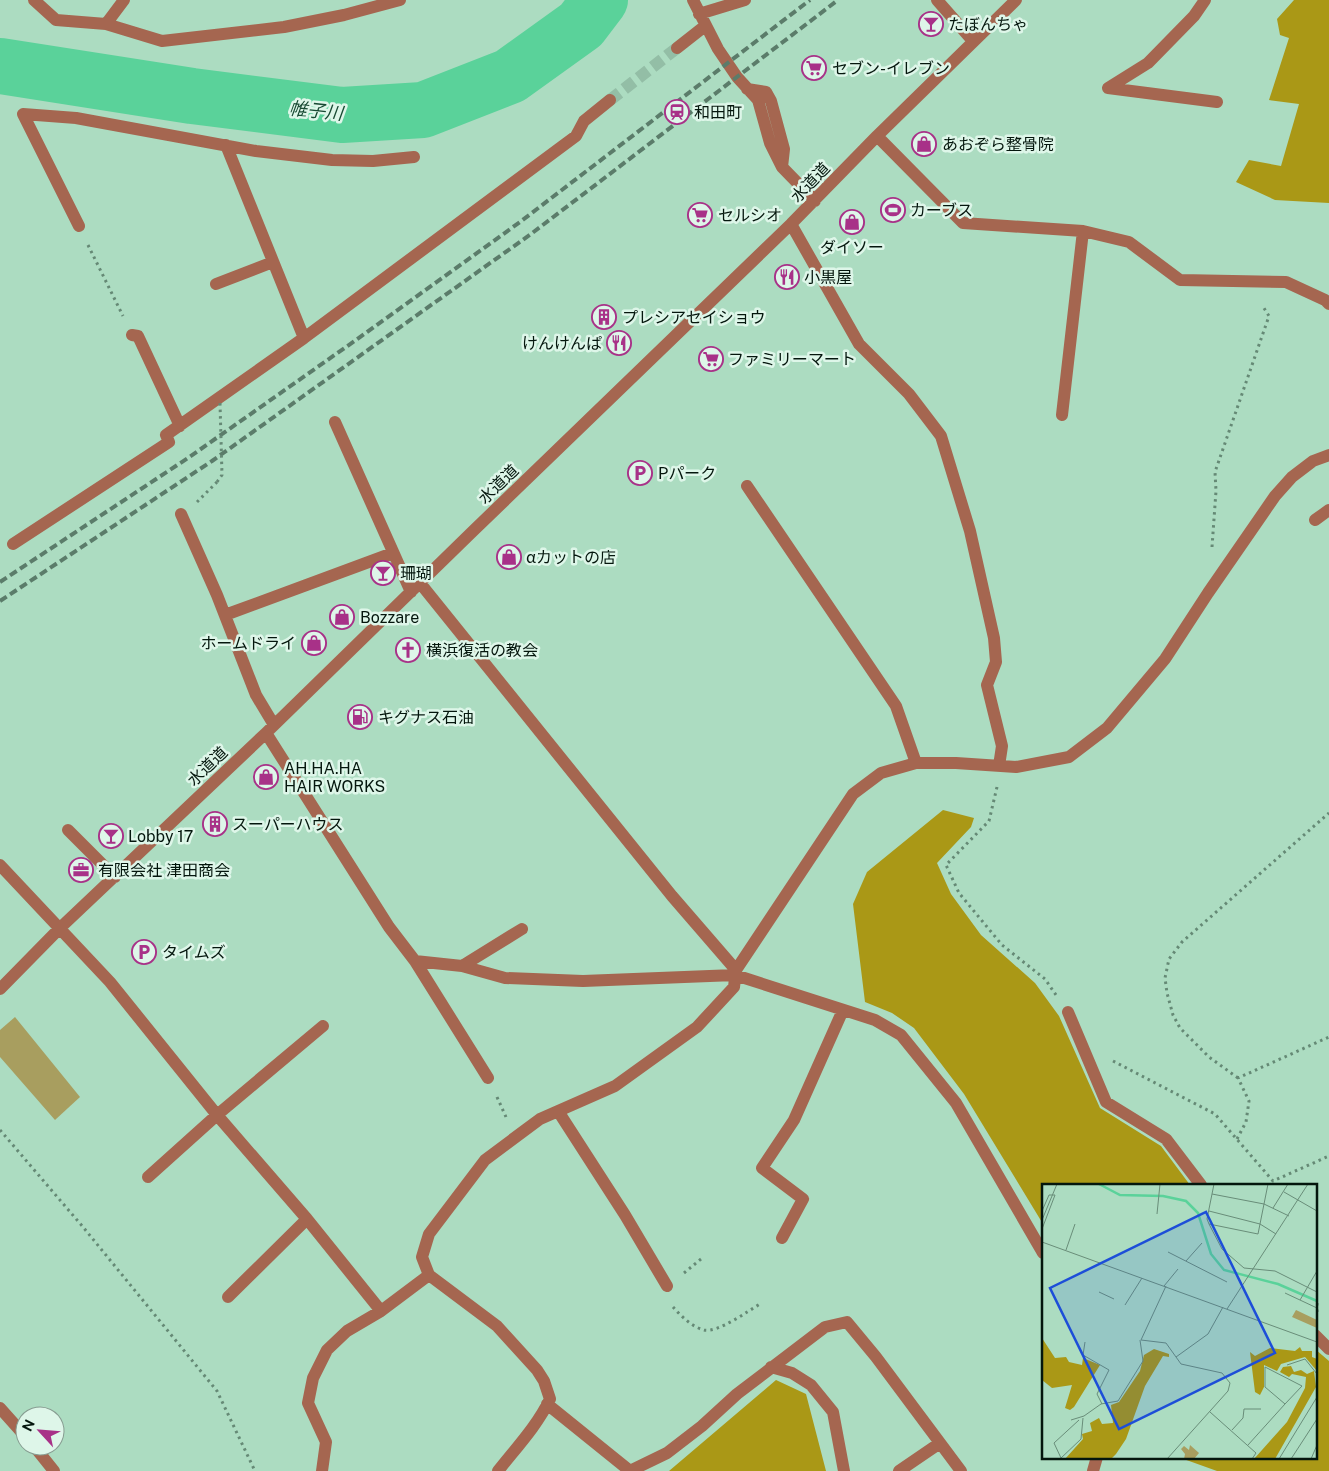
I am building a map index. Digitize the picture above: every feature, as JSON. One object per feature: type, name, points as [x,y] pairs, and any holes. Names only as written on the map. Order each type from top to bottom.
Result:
[{"type":"street","points":[[34,0],[56,20],[106,24],[162,41],[284,27],[344,15],[400,0]]},
{"type":"street","points":[[106,24],[124,0]]},
{"type":"street","points":[[693,0],[718,50],[747,89],[758,100],[770,143],[782,167],[815,201]]},
{"type":"street","points":[[699,14],[745,0]]},
{"type":"street","points":[[936,0],[973,41]]},
{"type":"street","name":"水道道","points":[[0,989],[60,928],[270,729],[792,224],[877,136],[1016,0]]},
{"type":"street","points":[[1206,0],[1194,16],[1148,63],[1108,88],[1217,102]]},
{"type":"street","points":[[677,48],[705,26]]},
{"type":"street","points":[[13,544],[169,442],[166,435],[304,338],[576,136],[584,121],[610,100]]},
{"type":"street","points":[[79,226],[23,114],[86,120],[256,150],[332,160],[414,157]]},
{"type":"street","points":[[877,136],[963,223],[1084,231],[1129,242],[1180,280],[1286,282],[1325,300],[1329,304]]},
{"type":"street","points":[[226,145],[304,338]]},
{"type":"street","points":[[792,224],[859,344],[908,394],[941,436],[970,530],[994,638],[996,662],[987,685],[1002,746],[999,766]]},
{"type":"street","points":[[1062,415],[1084,231]]},
{"type":"street","points":[[216,284],[273,262]]},
{"type":"street","points":[[132,335],[138,336],[180,426]]},
{"type":"street","points":[[335,422],[410,592]]},
{"type":"street","points":[[498,1471],[541,1416],[550,1399],[544,1381],[537,1370],[497,1326],[429,1275],[422,1258],[429,1234],[485,1160],[540,1119],[616,1086],[697,1027],[734,987],[736,973],[853,794],[881,773],[916,763],[956,763],[1016,767],[1069,757],[1107,728],[1165,659],[1275,496],[1292,477],[1313,461],[1329,455]]},
{"type":"street","points":[[747,486],[896,706],[916,763]]},
{"type":"street","points":[[1315,520],[1329,510]]},
{"type":"street","points":[[181,514],[217,595],[270,729],[389,927],[415,960],[488,1078]]},
{"type":"street","points":[[225,615],[394,553]]},
{"type":"street","points":[[420,583],[736,973]]},
{"type":"street","points":[[68,830],[115,877]]},
{"type":"street","points":[[0,865],[110,982],[216,1115],[307,1219],[381,1311]]},
{"type":"street","points":[[462,966],[522,928]]},
{"type":"street","points":[[415,960],[462,966],[505,978],[583,981],[736,973],[875,1020],[901,1035],[956,1103],[1042,1251]]},
{"type":"street","points":[[782,1238],[804,1199],[762,1168],[794,1120],[843,1010]]},
{"type":"street","points":[[1068,1012],[1106,1102],[1166,1139],[1200,1184]]},
{"type":"street","points":[[148,1178],[216,1115],[323,1026]]},
{"type":"street","points":[[558,1111],[625,1215],[667,1286]]},
{"type":"street","points":[[228,1296],[307,1219]]},
{"type":"street","points":[[322,1471],[326,1442],[308,1403],[313,1378],[327,1350],[347,1331],[381,1311],[429,1275]]},
{"type":"street","points":[[547,1404],[630,1470],[667,1453],[702,1426],[737,1394],[825,1327],[847,1322],[876,1357],[961,1471]]},
{"type":"street","points":[[1316,1336],[1329,1349]]},
{"type":"street","points":[[771,1367],[792,1373],[811,1385],[833,1412],[844,1471]]},
{"type":"street","points":[[0,1408],[15,1425]]},
{"type":"street","points":[[899,1471],[940,1443]]},
{"type":"street","points":[[42,1456],[54,1471]]},
{"type":"street","points":[[1093,1471],[1097,1458]]},
{"type":"path","points":[[79,226],[132,335]]},
{"type":"path","points":[[1211,556],[1216,491],[1215,472],[1269,316],[1260,302]]},
{"type":"path","points":[[198,501],[222,475],[220,403]]},
{"type":"path","points":[[999,766],[998,784],[989,821],[946,865],[959,893],[1002,945],[1045,979],[1068,1012]]},
{"type":"path","points":[[1237,1138],[1246,1122],[1249,1101],[1238,1078],[1209,1057],[1180,1028],[1173,1014],[1167,993],[1165,978],[1169,959],[1182,942],[1329,813]]},
{"type":"path","points":[[1238,1078],[1329,1037]]},
{"type":"path","points":[[1081,1044],[1215,1114],[1273,1183],[1329,1156]]},
{"type":"path","points":[[488,1078],[515,1138]]},
{"type":"path","points":[[0,1130],[83,1226],[218,1391],[255,1471]]},
{"type":"path","points":[[672,1306],[681,1316],[695,1326],[705,1330],[715,1329],[760,1304]]},
{"type":"shaded area","points":[[1294,0],[1329,0],[1329,203],[1275,200],[1236,182],[1249,160],[1281,166],[1299,104],[1269,100],[1289,38],[1280,35],[1277,19]]},
{"type":"shaded area","points":[[943,810],[974,818],[971,827],[937,863],[951,894],[981,935],[1035,983],[1059,1016],[1100,1108],[1161,1146],[1189,1184],[1042,1184],[1042,1222],[964,1094],[914,1028],[892,1013],[865,1002],[853,904],[867,872]]},
{"type":"shaded area","points":[[15,1017],[80,1097],[55,1120],[0,1057],[0,1030]]},
{"type":"shaded area","points":[[1316,1350],[1329,1361],[1329,1471],[1217,1471],[1181,1458],[1316,1458]]},
{"type":"shaded area","points":[[776,1380],[806,1394],[826,1471],[669,1471]]},
{"type":"waterway","name":"帷子川","points":[[0,66],[192,96],[342,115],[423,110],[510,76],[581,25],[600,0]]},
{"type":"tunnel","points":[[610,100],[677,48]]},
{"type":"railway","points":[[0,582],[188,458],[356,340],[520,222],[810,0]]},
{"type":"railway","points":[[0,601],[212,461],[531,234],[838,0]]},
{"type":"place","name":"たぼんちゃ","points":[[931,24]]},
{"type":"place","name":"セブン-イレブン","points":[[814,68]]},
{"type":"place","name":"和田町","points":[[677,112]]},
{"type":"place","name":"あおぞら整骨院","points":[[924,144]]},
{"type":"place","name":"カーブス","points":[[893,210]]},
{"type":"place","name":"セルシオ","points":[[700,215]]},
{"type":"place","name":"ダイソー","points":[[852,222]]},
{"type":"place","name":"小黒屋","points":[[787,277]]},
{"type":"place","name":"プレシアセイショウ","points":[[604,317]]},
{"type":"place","name":"けんけんぱ","points":[[619,343]]},
{"type":"place","name":"ファミリーマート","points":[[711,359]]},
{"type":"place","name":"Pパーク","points":[[640,473]]},
{"type":"place","name":"αカットの店","points":[[509,557]]},
{"type":"place","name":"珊瑚","points":[[383,573]]},
{"type":"place","name":"Bozzare","points":[[342,617]]},
{"type":"place","name":"ホームドライ","points":[[314,643]]},
{"type":"place","name":"横浜復活の教会","points":[[408,650]]},
{"type":"place","name":"キグナス石油","points":[[360,717]]},
{"type":"place","name":"AH.HA.HA HAIR WORKS","points":[[266,777]]},
{"type":"place","name":"スーパーハウス","points":[[215,824]]},
{"type":"place","name":"Lobby 17","points":[[111,836]]},
{"type":"place","name":"有限会社 津田商会","points":[[81,870]]},
{"type":"place","name":"タイムズ","points":[[144,952]]}]
